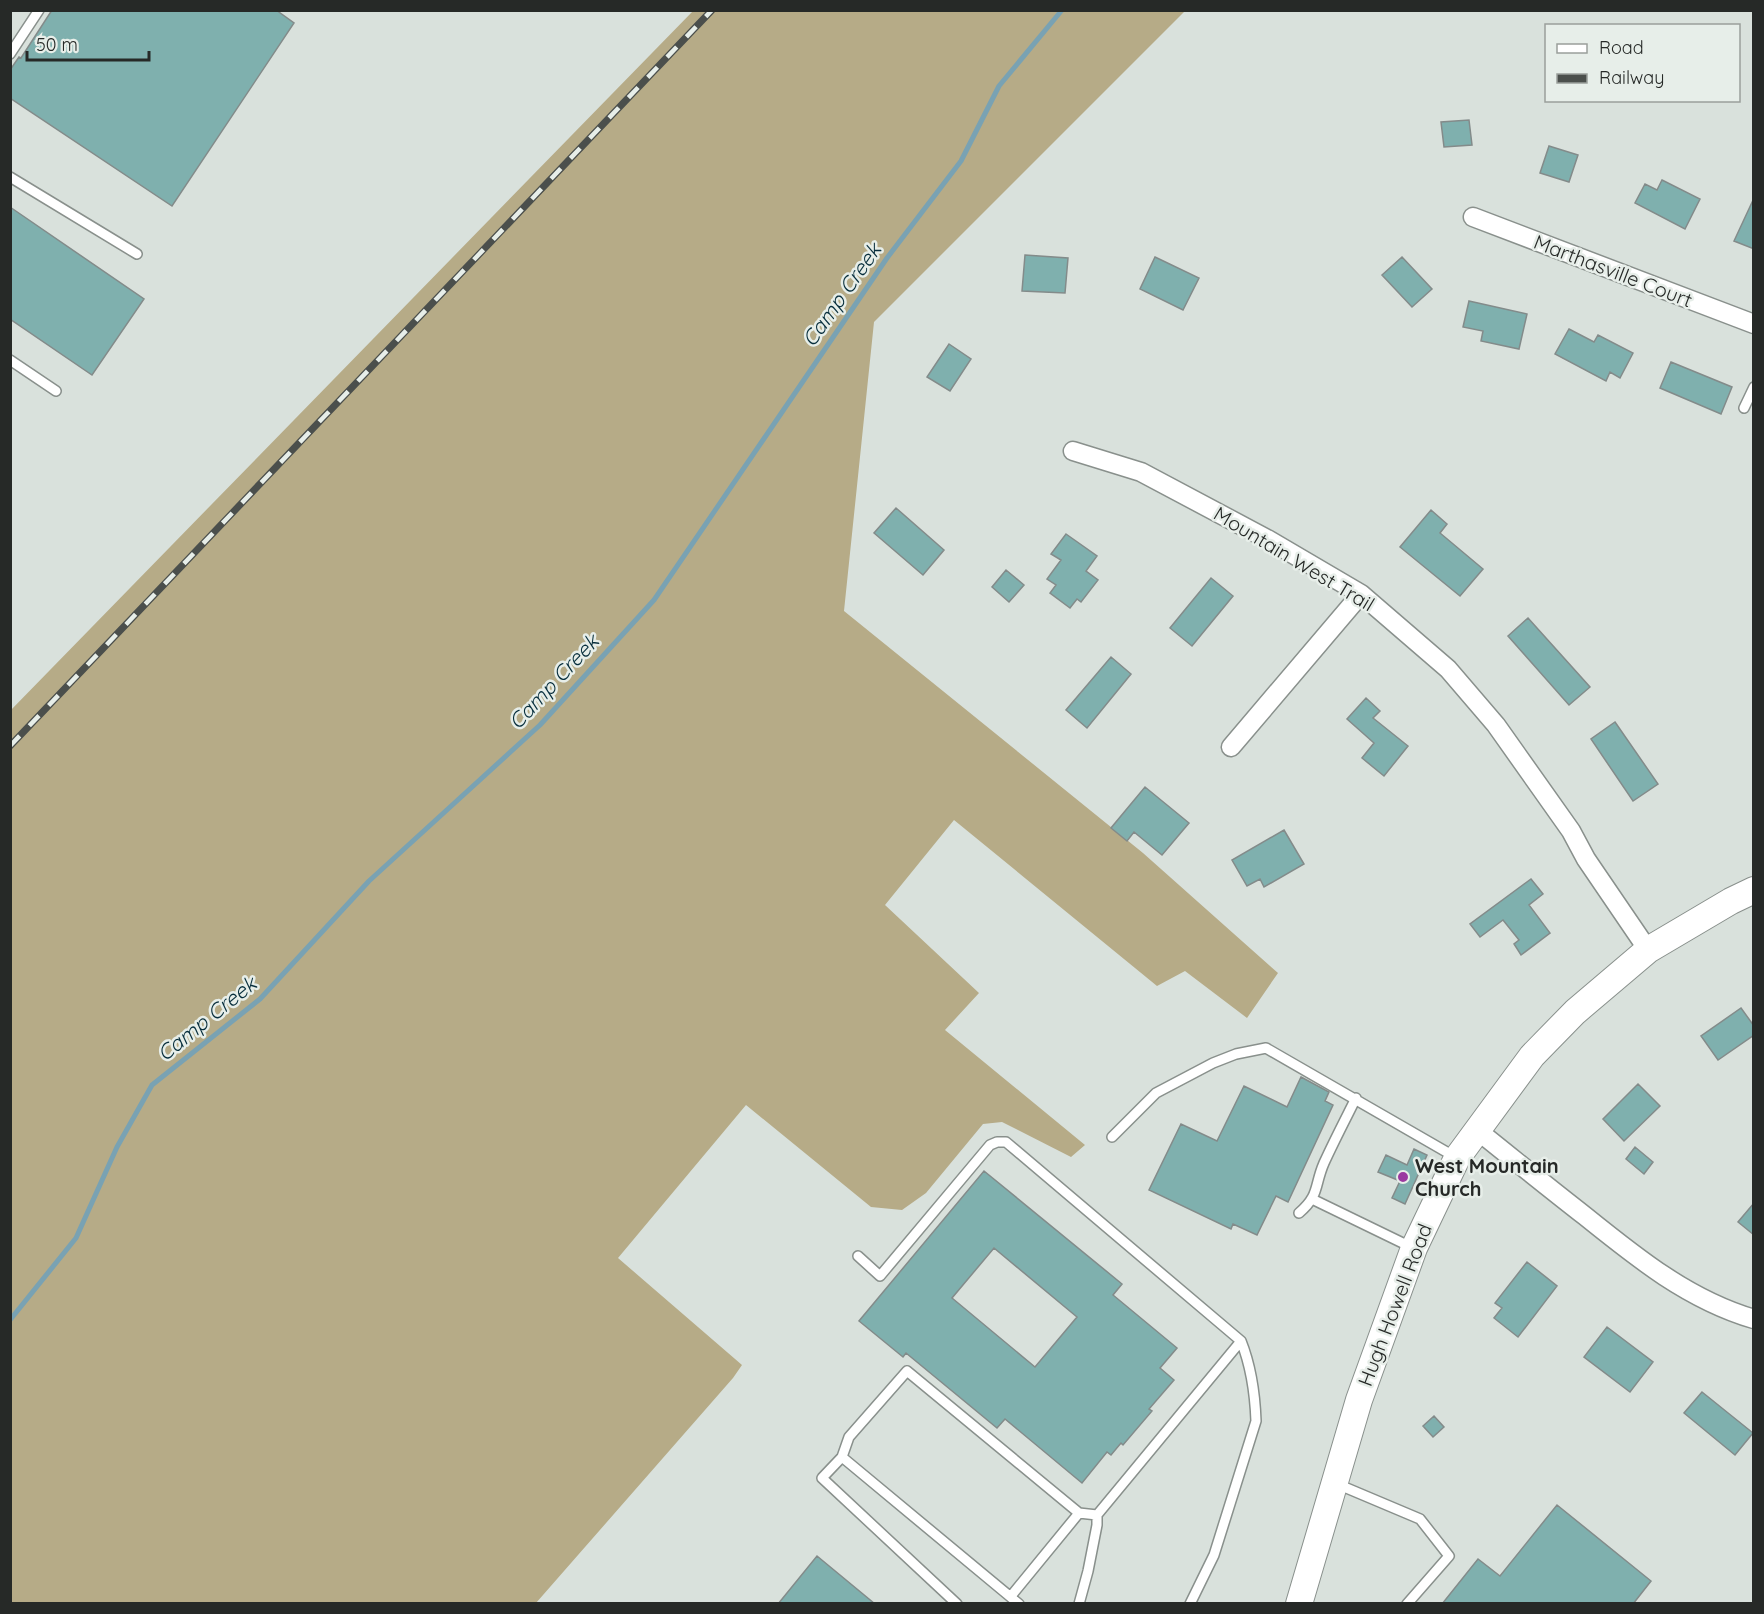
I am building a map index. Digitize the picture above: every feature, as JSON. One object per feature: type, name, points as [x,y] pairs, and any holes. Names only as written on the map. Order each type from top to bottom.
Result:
[{"type":"main road","name":"Hugh Howell Road","points":[[1299,1604],[1359,1401],[1414,1248],[1458,1158],[1532,1056],[1575,1012],[1648,950],[1754,890]]},
{"type":"main road","points":[[1281,1604],[1312,1557]]},
{"type":"street","name":"Marthasville Court","points":[[1473,217],[1754,324]]},
{"type":"street","name":"Mountain West Trail","points":[[1073,451],[1141,472],[1269,540],[1361,594],[1448,669],[1496,725],[1571,831],[1586,859],[1648,950]]},
{"type":"street","points":[[1231,747],[1361,594]]},
{"type":"street","points":[[1477,1130],[1638,1258],[1694,1295],[1754,1319]]},
{"type":"lane","points":[[10,54],[39,10]]},
{"type":"lane","points":[[10,177],[137,254]]},
{"type":"lane","points":[[10,360],[56,391]]},
{"type":"lane","points":[[1744,408],[1754,387]]},
{"type":"lane","points":[[1112,1137],[1156,1094],[1213,1063],[1236,1054],[1266,1048],[1458,1158]]},
{"type":"lane","points":[[1299,1213],[1310,1204],[1318,1190],[1323,1167],[1356,1098]]},
{"type":"lane","points":[[858,1256],[880,1276],[990,1145],[1006,1142],[1241,1341],[1248,1357],[1256,1421],[1214,1555],[1190,1604]]},
{"type":"lane","points":[[1312,1199],[1414,1248]]},
{"type":"lane","points":[[1079,1604],[1088,1571],[1097,1515],[1241,1341]]},
{"type":"lane","points":[[957,1604],[822,1478],[842,1457],[849,1437],[907,1371],[1079,1513],[1097,1515]]},
{"type":"lane","points":[[842,1457],[1019,1604]]},
{"type":"lane","points":[[1334,1482],[1420,1519],[1449,1556],[1407,1604]]},
{"type":"lane","points":[[1011,1596],[1079,1513]]},
{"type":"shaded area","points":[[693,11],[1185,11],[874,322],[844,611],[1143,853],[1278,973],[1247,1018],[1185,971],[1157,986],[954,820],[885,905],[979,993],[945,1030],[1085,1145],[1071,1157],[1002,1122],[983,1124],[926,1193],[902,1210],[871,1207],[746,1105],[618,1258],[742,1365],[536,1603],[11,1603],[10,711]]},
{"type":"building","points":[[52,10],[276,10],[294,23],[172,206],[10,98],[10,70],[19,57],[21,58]]},
{"type":"building","points":[[1469,120],[1472,145],[1444,147],[1441,122]]},
{"type":"building","points":[[1549,146],[1578,155],[1569,182],[1540,173]]},
{"type":"building","points":[[1662,180],[1700,199],[1685,229],[1635,203],[1645,184],[1657,190]]},
{"type":"building","points":[[1754,198],[1754,249],[1734,241]]},
{"type":"building","points":[[10,207],[144,299],[92,375],[10,319]]},
{"type":"building","points":[[1025,255],[1068,258],[1065,293],[1022,291]]},
{"type":"building","points":[[1155,257],[1199,278],[1183,310],[1140,289]]},
{"type":"building","points":[[1402,257],[1432,289],[1412,307],[1382,275]]},
{"type":"building","points":[[1469,301],[1527,314],[1519,349],[1481,341],[1483,331],[1463,327]]},
{"type":"building","points":[[1569,329],[1594,342],[1598,335],[1633,353],[1620,378],[1610,372],[1606,381],[1555,354]]},
{"type":"building","points":[[949,344],[971,359],[950,391],[927,377]]},
{"type":"building","points":[[1671,362],[1732,387],[1721,414],[1660,388]]},
{"type":"building","points":[[896,508],[944,550],[923,575],[874,533]]},
{"type":"building","points":[[1431,510],[1447,524],[1440,533],[1483,569],[1460,596],[1400,547]]},
{"type":"building","points":[[1066,534],[1097,556],[1086,571],[1098,580],[1081,602],[1077,599],[1070,608],[1050,593],[1056,585],[1047,579],[1061,560],[1051,554]]},
{"type":"building","points":[[1006,570],[1024,585],[1009,602],[992,587]]},
{"type":"building","points":[[1211,578],[1233,596],[1192,646],[1170,628]]},
{"type":"building","points":[[1528,618],[1590,687],[1569,705],[1508,636]]},
{"type":"building","points":[[1111,657],[1131,674],[1087,728],[1066,710]]},
{"type":"building","points":[[1366,698],[1380,711],[1373,718],[1408,746],[1384,776],[1362,758],[1374,743],[1347,719]]},
{"type":"building","points":[[1615,722],[1658,784],[1633,801],[1591,739]]},
{"type":"building","points":[[1145,787],[1189,823],[1162,855],[1134,832],[1127,841],[1111,828]]},
{"type":"building","points":[[1284,830],[1304,864],[1264,887],[1260,879],[1247,886],[1232,860]]},
{"type":"building","points":[[1531,879],[1543,894],[1529,905],[1550,933],[1521,955],[1514,944],[1519,940],[1503,920],[1480,937],[1470,924]]},
{"type":"building","points":[[1741,1008],[1754,1026],[1754,1035],[1718,1060],[1701,1036]]},
{"type":"building","points":[[1301,1077],[1329,1092],[1325,1101],[1333,1105],[1288,1202],[1276,1196],[1257,1235],[1233,1224],[1231,1229],[1149,1190],[1181,1124],[1217,1141],[1244,1086],[1287,1107]]},
{"type":"building","points":[[1638,1084],[1660,1106],[1624,1141],[1603,1119]]},
{"type":"building","points":[[1635,1147],[1653,1162],[1644,1174],[1626,1159]]},
{"type":"building","name":"West Mountain Church","points":[[1414,1149],[1427,1155],[1405,1204],[1392,1198],[1400,1181],[1378,1172],[1386,1155],[1407,1165]]},
{"type":"building","points":[[984,1171],[1122,1284],[1113,1295],[1177,1348],[1160,1368],[1174,1380],[1149,1409],[1152,1411],[1123,1445],[1121,1443],[1111,1455],[1107,1452],[1082,1483],[1005,1419],[997,1428],[906,1353],[903,1357],[859,1321]],"holes":[[[994,1248],[1077,1317],[1035,1367],[952,1298]]]},
{"type":"building","points":[[1754,1203],[1754,1235],[1738,1222]]},
{"type":"building","points":[[1527,1262],[1557,1286],[1518,1337],[1494,1318],[1502,1308],[1495,1303]]},
{"type":"building","points":[[1607,1327],[1653,1362],[1630,1392],[1584,1357]]},
{"type":"building","points":[[1702,1392],[1753,1433],[1735,1455],[1684,1413]]},
{"type":"building","points":[[1434,1416],[1444,1427],[1433,1437],[1423,1426]]},
{"type":"building","points":[[1557,1505],[1651,1581],[1633,1604],[1442,1604],[1478,1559],[1500,1576]]},
{"type":"building","points":[[817,1556],[875,1604],[778,1604]]},
{"type":"waterway","name":"Camp Creek","points":[[10,1320],[76,1238],[117,1147],[152,1085],[260,999],[369,881],[540,725],[654,600],[887,258],[961,161],[999,86],[1062,10]]},
{"type":"railway","points":[[10,746],[712,10]]},
{"type":"place","name":"West Mountain Church","points":[[1403,1177]]}]
